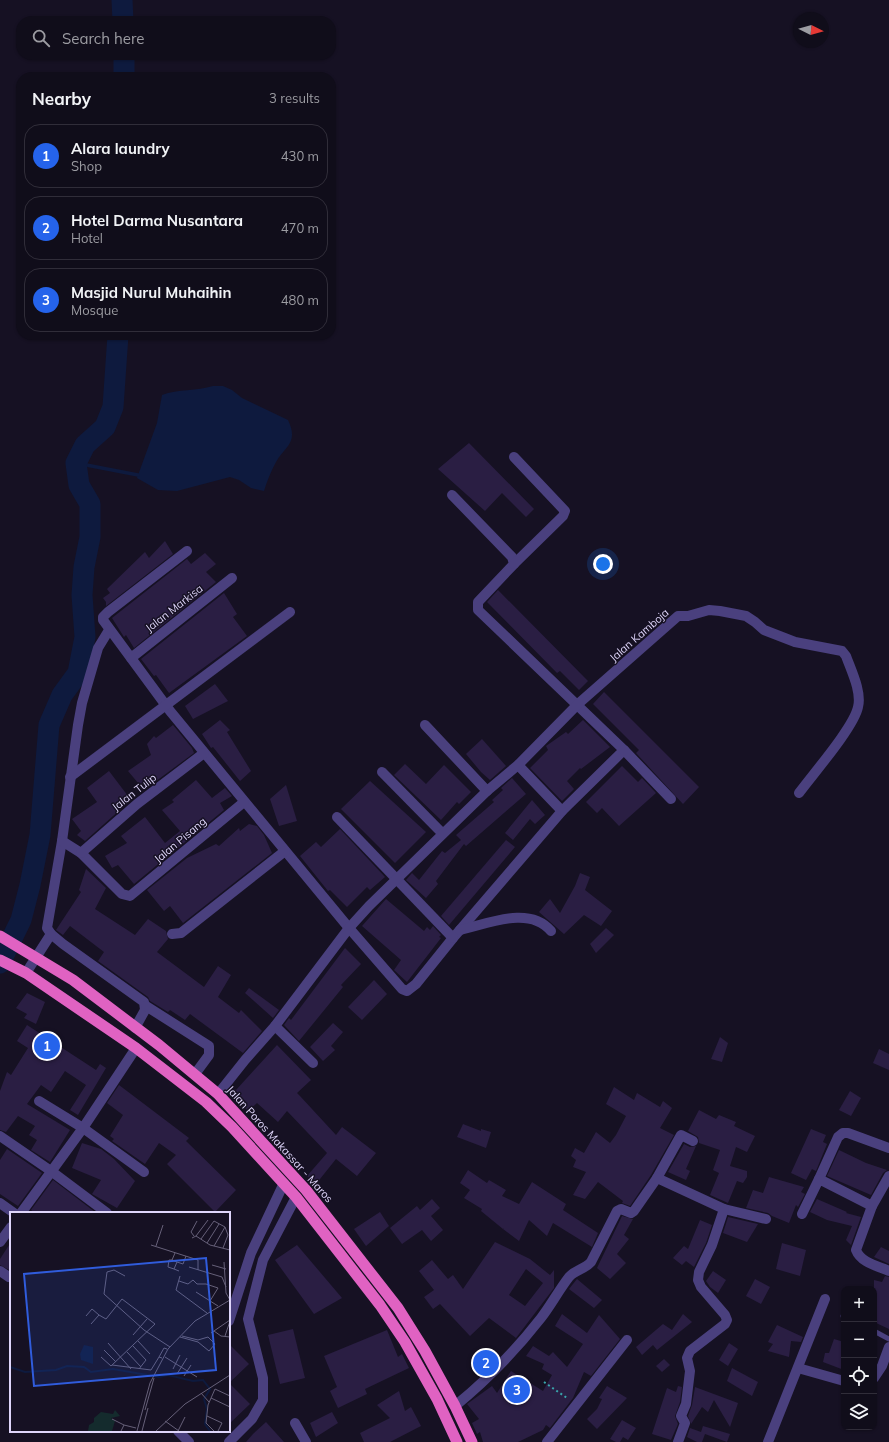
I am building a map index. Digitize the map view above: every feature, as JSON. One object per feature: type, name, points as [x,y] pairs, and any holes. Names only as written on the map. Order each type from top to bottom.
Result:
[{"type":"highway","name":"Jalan Poros Makassar - Maros","points":[[0,936],[73,980],[195,1074],[218,1094],[306,1190],[398,1308],[425,1351],[455,1406],[472,1442]]},
{"type":"highway","points":[[0,960],[26,973],[136,1048],[206,1102],[284,1183],[380,1305],[405,1342],[437,1399],[458,1442]]},
{"type":"street","points":[[514,457],[565,511],[563,516],[478,602],[478,610],[578,704],[671,799]]},
{"type":"street","points":[[452,494],[512,557],[514,564]]},
{"type":"street","points":[[187,551],[105,615],[103,620],[166,706],[204,753],[349,928],[402,989],[407,991],[416,984],[456,934],[562,811],[624,750]]},
{"type":"street","name":"Jalan Markisa","points":[[131,658],[232,578]]},
{"type":"street","name":"Jalan Kamboja","points":[[578,704],[678,616],[688,616],[709,610],[720,610],[746,616],[764,630],[795,642],[842,652],[846,656],[859,696],[859,707],[852,721],[799,794]]},
{"type":"street","points":[[70,777],[290,612]]},
{"type":"street","points":[[109,630],[98,648],[89,675],[78,725],[62,841],[47,928],[51,934],[144,1002],[146,1006],[209,1046],[209,1055],[195,1074]]},
{"type":"street","points":[[218,1094],[275,1026],[349,928],[397,878],[487,791],[518,765],[578,704]]},
{"type":"street","points":[[425,725],[487,791]]},
{"type":"street","name":"Jalan Tulip","points":[[81,853],[132,808],[204,753]]},
{"type":"street","points":[[518,765],[562,811]]},
{"type":"street","points":[[382,772],[442,834]]},
{"type":"street","name":"Jalan Pisang","points":[[81,853],[122,894],[130,896],[244,802]]},
{"type":"street","points":[[337,817],[397,878],[456,934]]},
{"type":"street","points":[[62,841],[81,853]]},
{"type":"street","points":[[172,934],[181,933],[285,850]]},
{"type":"street","points":[[456,934],[520,917],[535,919],[546,924],[551,931]]},
{"type":"street","points":[[26,973],[51,934]]},
{"type":"street","points":[[135,1028],[146,1010],[146,1006]]},
{"type":"street","points":[[275,1026],[313,1063]]},
{"type":"street","points":[[22,1212],[83,1128],[136,1048]]},
{"type":"street","points":[[39,1102],[83,1128],[144,1172]]},
{"type":"street","points":[[802,1214],[838,1137],[843,1133],[848,1133],[889,1148]]},
{"type":"street","points":[[455,1406],[476,1389],[514,1351],[542,1317],[570,1276],[585,1268],[591,1262],[617,1211],[621,1210],[631,1213],[634,1211],[657,1178],[681,1135],[693,1141]]},
{"type":"street","points":[[0,1136],[51,1171],[106,1212]]},
{"type":"street","points":[[889,1176],[872,1206],[856,1250],[859,1256],[864,1260],[889,1271]]},
{"type":"street","points":[[657,1178],[724,1209],[766,1219]]},
{"type":"street","points":[[819,1178],[872,1206]]},
{"type":"street","points":[[248,1319],[230,1320],[250,1253],[284,1183]]},
{"type":"street","points":[[229,1442],[252,1419],[263,1400],[263,1378],[248,1319],[263,1260],[296,1197]]},
{"type":"street","points":[[0,1203],[13,1212]]},
{"type":"street","points":[[678,1442],[685,1423],[681,1416],[686,1404],[690,1371],[687,1358],[690,1351],[725,1324],[727,1320],[725,1315],[701,1287],[698,1280],[699,1272],[712,1245],[724,1209]]},
{"type":"street","points":[[0,1242],[10,1228]]},
{"type":"street","points":[[250,1253],[263,1260]]},
{"type":"street","points":[[0,1271],[9,1277]]},
{"type":"street","points":[[768,1442],[825,1298]]},
{"type":"street","points":[[547,1442],[627,1340]]},
{"type":"street","points":[[877,1374],[889,1347]]},
{"type":"street","points":[[798,1368],[841,1380]]},
{"type":"street","points":[[295,1422],[306,1442]]},
{"type":"street","points":[[179,1432],[189,1442]]},
{"type":"lane","points":[[877,1333],[889,1339]]},
{"type":"path","points":[[544,1382],[577,1404]]},
{"type":"water","points":[[213,386],[223,386],[232,390],[242,398],[288,420],[292,434],[290,444],[274,465],[264,491],[251,488],[239,480],[230,477],[177,491],[158,490],[137,478],[157,423],[162,395]]},
{"type":"building","points":[[469,443],[534,509],[526,517],[502,493],[485,511],[438,469]]},
{"type":"building","points":[[165,541],[173,554],[106,606],[106,602],[103,598],[110,593],[107,589],[145,552],[149,558]]},
{"type":"building","points":[[205,553],[216,564],[206,572],[216,582],[134,648],[126,635],[124,637],[112,618],[187,559],[191,564]]},
{"type":"building","points":[[498,590],[588,681],[579,690],[560,671],[557,673],[487,602]]},
{"type":"building","points":[[224,593],[237,614],[233,617],[247,636],[169,693],[156,675],[154,676],[141,659]]},
{"type":"building","points":[[215,684],[228,701],[193,719],[185,706]]},
{"type":"building","points":[[604,692],[699,787],[683,804],[636,753],[639,750],[593,704]]},
{"type":"building","points":[[220,720],[230,730],[227,732],[251,771],[240,781],[213,747],[211,748],[202,734]]},
{"type":"building","points":[[583,720],[610,747],[581,769],[580,768],[567,781],[574,789],[562,801],[530,768],[548,750],[546,746],[566,732],[568,734]]},
{"type":"building","points":[[173,725],[192,748],[194,753],[144,790],[128,771],[151,755],[147,744],[154,736],[156,738]]},
{"type":"building","points":[[482,739],[506,766],[490,780],[466,754]]},
{"type":"building","points":[[405,764],[426,784],[444,765],[471,792],[459,804],[457,802],[441,820],[394,775]]},
{"type":"building","points":[[622,766],[638,782],[642,778],[656,793],[619,826],[602,808],[597,813],[586,802]]},
{"type":"building","points":[[109,771],[131,800],[85,841],[77,835],[81,831],[72,819],[97,802],[87,788]]},
{"type":"building","points":[[512,778],[526,794],[466,846],[464,844],[436,881],[438,884],[426,898],[406,880],[412,873],[419,880],[442,851],[445,853],[461,840],[456,835],[494,802],[492,800],[503,790],[501,788]]},
{"type":"building","points":[[196,780],[212,798],[225,788],[232,796],[220,803],[224,810],[134,884],[118,865],[112,868],[105,856],[127,843],[121,836],[145,817],[165,843],[180,831],[162,810],[174,802],[172,800]]},
{"type":"building","points":[[370,781],[426,832],[395,863],[341,809]]},
{"type":"building","points":[[286,785],[297,821],[279,826],[270,799]]},
{"type":"building","points":[[532,800],[545,815],[535,824],[530,819],[513,840],[505,833]]},
{"type":"building","points":[[249,824],[257,826],[264,835],[272,853],[183,923],[170,906],[164,911],[147,890],[187,858],[216,844],[219,846],[239,828],[240,831]]},
{"type":"building","points":[[340,829],[385,877],[370,890],[367,887],[347,907],[330,890],[328,891],[300,856],[316,842],[321,847]]},
{"type":"building","points":[[506,840],[515,847],[449,925],[441,916]]},
{"type":"building","points":[[86,869],[106,888],[95,909],[135,935],[148,919],[166,931],[168,939],[157,952],[204,987],[218,966],[231,975],[218,997],[239,1013],[241,1010],[262,1031],[243,1053],[190,1014],[185,1020],[170,1010],[168,1012],[150,1001],[148,997],[98,961],[104,952],[70,926],[63,935],[56,930],[81,892],[79,890]]},
{"type":"building","points":[[580,873],[590,877],[585,890],[612,911],[601,926],[584,915],[564,934],[539,912],[550,899],[560,913],[575,886]]},
{"type":"building","points":[[386,899],[424,931],[427,927],[430,930],[433,926],[441,935],[439,937],[441,938],[407,982],[394,970],[401,960],[362,926]]},
{"type":"building","points":[[606,928],[614,935],[596,953],[590,944]]},
{"type":"building","points":[[345,948],[361,964],[341,985],[343,987],[299,1041],[284,1025],[289,1018],[291,1020]]},
{"type":"building","points":[[374,980],[387,994],[362,1020],[348,1007]]},
{"type":"building","points":[[249,988],[279,1010],[273,1018],[245,993]]},
{"type":"building","points":[[27,993],[45,1002],[36,1024],[24,1018],[27,1014],[16,1008]]},
{"type":"building","points":[[333,1023],[343,1032],[331,1046],[335,1050],[323,1061],[310,1047]]},
{"type":"building","points":[[27,1025],[96,1070],[100,1064],[106,1068],[78,1115],[70,1110],[86,1085],[65,1071],[51,1092],[41,1085],[27,1104],[70,1130],[50,1162],[31,1150],[37,1140],[29,1135],[35,1126],[18,1116],[6,1132],[0,1130],[0,1091],[7,1072],[11,1075],[28,1048],[17,1041]]},
{"type":"building","points":[[720,1037],[728,1043],[722,1062],[711,1059]]},
{"type":"building","points":[[277,1045],[311,1080],[297,1093],[336,1135],[342,1127],[376,1153],[357,1176],[336,1159],[316,1184],[307,1176],[327,1153],[287,1111],[278,1122],[257,1103],[248,1111],[238,1101],[236,1103],[229,1095],[234,1089],[236,1090]]},
{"type":"building","points":[[879,1049],[889,1054],[889,1070],[873,1063]]},
{"type":"building","points":[[119,1085],[189,1138],[186,1141],[236,1190],[215,1212],[167,1164],[176,1155],[159,1143],[145,1164],[112,1141],[114,1139],[110,1136],[123,1115],[107,1103]]},
{"type":"building","points":[[614,1087],[634,1100],[637,1093],[660,1107],[663,1101],[672,1108],[660,1128],[674,1135],[651,1175],[630,1206],[622,1203],[623,1201],[598,1182],[585,1199],[573,1195],[586,1172],[573,1167],[576,1160],[571,1156],[575,1148],[584,1153],[596,1132],[610,1143],[626,1116],[606,1104]]},
{"type":"building","points":[[850,1091],[861,1098],[851,1116],[839,1110]]},
{"type":"building","points":[[699,1110],[716,1119],[719,1115],[736,1122],[734,1126],[755,1136],[747,1152],[736,1147],[730,1166],[747,1171],[747,1177],[743,1183],[737,1181],[728,1203],[710,1195],[719,1173],[713,1170],[720,1150],[699,1143],[698,1137],[688,1131]]},
{"type":"building","points":[[463,1124],[481,1131],[481,1129],[491,1132],[486,1148],[457,1137]]},
{"type":"building","points":[[811,1129],[826,1135],[823,1142],[827,1144],[816,1171],[812,1169],[806,1180],[791,1173]]},
{"type":"building","points":[[82,1143],[101,1149],[114,1159],[135,1181],[117,1208],[92,1194],[101,1180],[72,1168]]},
{"type":"building","points":[[684,1144],[690,1147],[696,1146],[686,1169],[690,1171],[686,1180],[668,1172]]},
{"type":"building","points":[[7,1149],[42,1173],[18,1206],[0,1194],[0,1160]]},
{"type":"building","points":[[839,1150],[866,1163],[887,1170],[883,1173],[871,1195],[827,1176]]},
{"type":"building","points":[[468,1170],[487,1183],[489,1180],[506,1190],[502,1196],[519,1204],[532,1182],[566,1204],[563,1210],[598,1233],[592,1247],[553,1223],[547,1236],[529,1220],[519,1241],[481,1211],[482,1209],[464,1198],[470,1190],[460,1183]]},
{"type":"building","points":[[769,1177],[804,1187],[801,1192],[805,1194],[798,1207],[796,1205],[789,1223],[768,1213],[746,1208],[753,1190],[763,1193]]},
{"type":"building","points":[[53,1180],[95,1212],[34,1212],[31,1210]]},
{"type":"building","points":[[432,1199],[440,1208],[431,1216],[443,1230],[431,1241],[422,1230],[402,1244],[390,1228],[417,1206],[420,1210]]},
{"type":"building","points":[[817,1199],[847,1212],[846,1213],[861,1217],[851,1245],[846,1240],[852,1226],[827,1220],[810,1212]]},
{"type":"building","points":[[380,1212],[389,1226],[366,1246],[354,1229]]},
{"type":"building","points":[[622,1216],[633,1219],[624,1235],[629,1239],[617,1254],[626,1263],[610,1279],[597,1268]]},
{"type":"building","points":[[728,1217],[758,1224],[747,1242],[723,1233]]},
{"type":"building","points":[[700,1220],[712,1225],[706,1243],[694,1267],[686,1261],[682,1265],[673,1258],[684,1246],[688,1249]]},
{"type":"building","points":[[495,1242],[530,1259],[550,1275],[554,1270],[554,1288],[516,1338],[489,1318],[470,1336],[440,1304],[433,1309],[424,1297],[434,1290],[419,1271],[432,1260],[448,1279],[453,1275],[463,1289]],"holes":[[[526,1269],[543,1283],[525,1306],[509,1295]]]},
{"type":"building","points":[[782,1243],[806,1250],[800,1276],[776,1269]]},
{"type":"building","points":[[10,1244],[10,1270],[0,1265],[0,1259]]},
{"type":"building","points":[[297,1245],[342,1298],[314,1314],[275,1260]]},
{"type":"building","points":[[881,1247],[889,1251],[889,1264],[874,1257]]},
{"type":"building","points":[[713,1271],[726,1280],[718,1293],[710,1287],[706,1281]]},
{"type":"building","points":[[885,1276],[889,1277],[889,1329],[877,1323],[877,1286],[874,1286],[874,1280],[882,1282]]},
{"type":"building","points":[[577,1279],[602,1300],[594,1308],[569,1289]]},
{"type":"building","points":[[755,1279],[770,1287],[761,1304],[746,1296]]},
{"type":"building","points":[[562,1314],[587,1333],[599,1315],[620,1339],[591,1376],[584,1372],[573,1398],[550,1428],[546,1425],[543,1430],[518,1442],[483,1442],[480,1432],[477,1434],[472,1423],[479,1419],[467,1404],[492,1386],[497,1393],[511,1371],[543,1391],[552,1375],[542,1369],[544,1364],[526,1356],[533,1346],[549,1356],[553,1352],[567,1367],[583,1344],[555,1326]]},
{"type":"building","points":[[683,1314],[692,1322],[657,1350],[653,1345],[642,1355],[636,1347],[663,1324],[672,1330]]},
{"type":"building","points":[[777,1325],[803,1337],[801,1342],[791,1341],[789,1357],[768,1351],[773,1344],[768,1342]]},
{"type":"building","points":[[293,1329],[305,1378],[280,1384],[268,1335]]},
{"type":"building","points":[[387,1330],[398,1357],[402,1354],[409,1368],[365,1389],[367,1394],[338,1408],[330,1391],[337,1387],[324,1356]]},
{"type":"building","points":[[834,1339],[841,1341],[841,1369],[823,1362],[825,1353],[829,1353]]},
{"type":"building","points":[[729,1343],[738,1349],[728,1366],[719,1360]]},
{"type":"building","points":[[230,1345],[249,1364],[230,1382]]},
{"type":"building","points":[[664,1359],[670,1365],[662,1372],[656,1366]]},
{"type":"building","points":[[732,1368],[758,1382],[752,1396],[727,1381]]},
{"type":"building","points":[[230,1384],[250,1404],[230,1423]]},
{"type":"building","points":[[607,1386],[627,1398],[597,1429],[587,1419],[597,1409],[602,1399],[599,1398]]},
{"type":"building","points":[[678,1386],[682,1387],[680,1402],[675,1416],[678,1424],[671,1440],[652,1434],[667,1388],[676,1392]]},
{"type":"building","points":[[695,1387],[738,1403],[730,1427],[714,1400],[708,1412],[702,1407],[691,1424],[688,1416],[692,1405]]},
{"type":"building","points":[[399,1391],[405,1411],[411,1407],[421,1426],[390,1442],[364,1442],[360,1433],[390,1418],[377,1405]]},
{"type":"building","points":[[332,1412],[338,1423],[316,1437],[310,1423]]},
{"type":"building","points":[[622,1420],[636,1428],[628,1440],[623,1437],[620,1442],[616,1442],[610,1439]]},
{"type":"building","points":[[266,1422],[284,1442],[246,1442],[253,1434]]},
{"type":"building","points":[[703,1426],[730,1434],[727,1442],[705,1434],[702,1442],[697,1442],[687,1437],[690,1428],[701,1432]]},
{"type":"waterway","points":[[122,0],[123,16]]},
{"type":"waterway","points":[[124,60],[124,72]]},
{"type":"waterway","points":[[0,963],[21,920],[30,885],[40,835],[49,725],[62,695],[78,673],[85,637],[82,595],[84,567],[90,537],[90,504],[79,485],[76,463],[85,445],[105,427],[113,407],[118,340]]},
{"type":"waterway","points":[[76,463],[138,475]]},
{"type":"place","name":"Alara laundry","points":[[47,1046]]},
{"type":"place","name":"Hotel Darma Nusantara","points":[[486,1363]]},
{"type":"place","name":"Masjid Nurul Muhaihin","points":[[517,1390]]}]
